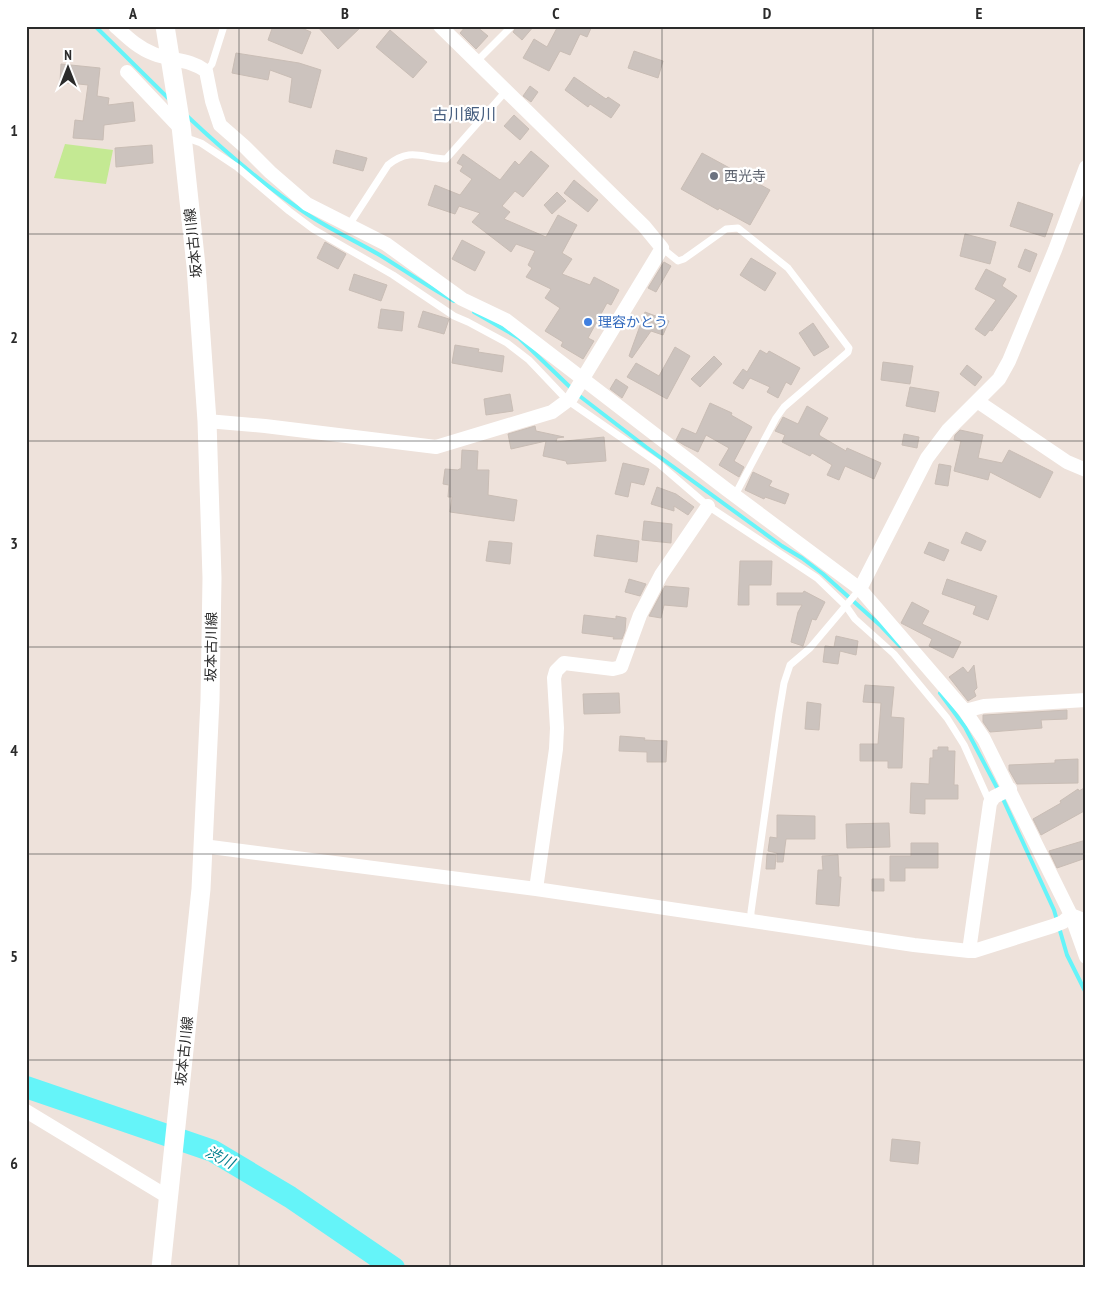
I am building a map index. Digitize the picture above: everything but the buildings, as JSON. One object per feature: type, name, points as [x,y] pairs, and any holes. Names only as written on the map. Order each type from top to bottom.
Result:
[{"type":"main road","name":"坂本古川線","points":[[161,1268],[201,889],[210,700],[211,596],[207,421],[196,266],[177,96],[165,26]]},
{"type":"street","points":[[115,26],[138,46],[152,54],[197,65],[206,71],[212,101],[220,124],[307,204],[386,244],[462,299],[506,320],[735,495],[858,592],[965,711],[984,738],[1000,795],[1062,921],[1086,957]]},
{"type":"street","points":[[207,421],[265,426],[436,447],[552,412],[569,399],[662,248],[644,226],[440,26]]},
{"type":"street","points":[[127,72],[181,131]]},
{"type":"street","points":[[858,592],[927,458],[948,430],[999,379],[1009,361],[1055,250],[1086,167]]},
{"type":"street","points":[[977,401],[1067,462],[1086,470]]},
{"type":"street","points":[[536,889],[556,749],[557,728],[554,678],[556,671],[564,663],[612,669],[621,667],[640,615],[661,575],[708,506]]},
{"type":"street","points":[[965,711],[984,706],[1086,700]]},
{"type":"street","points":[[969,951],[1000,795]]},
{"type":"street","points":[[204,846],[536,889],[914,945],[969,951],[974,951],[1062,921],[1086,921]]},
{"type":"street","points":[[26,1111],[169,1189]]},
{"type":"lane","points":[[206,71],[212,64],[224,26]]},
{"type":"lane","points":[[477,61],[512,26]]},
{"type":"lane","points":[[349,225],[388,165],[396,158],[410,154],[446,159],[506,91]]},
{"type":"lane","points":[[181,131],[237,167],[313,229],[393,275],[454,316],[506,344],[529,360],[569,399],[658,463],[708,506],[817,578],[847,605],[855,619],[894,654],[947,718],[1000,795]]},
{"type":"lane","points":[[662,248],[678,261],[684,260],[726,229],[738,228],[788,268],[849,348],[848,352],[784,407],[776,418],[735,495]]},
{"type":"lane","points":[[752,921],[752,903],[784,683],[790,666],[810,648],[858,592]]},
{"type":"green space","points":[[65,144],[113,150],[106,184],[54,178]]},
{"type":"waterway","points":[[95,26],[170,100]]},
{"type":"waterway","points":[[186,115],[245,167],[316,220],[383,257],[454,301]]},
{"type":"waterway","points":[[474,312],[519,338],[572,389]]},
{"type":"waterway","points":[[577,394],[646,447],[823,574],[881,626],[900,646]]},
{"type":"waterway","points":[[940,693],[965,727],[1003,799],[1054,910],[1067,955],[1086,993]]},
{"type":"waterway","name":"渋川","points":[[26,1087],[213,1151],[290,1197],[394,1268]]},
{"type":"place","name":"西光寺","points":[[714,176]]},
{"type":"place","name":"理容かとう","points":[[588,322]]},
{"type":"district","name":"古川飯川","points":[[464,114]]}]
